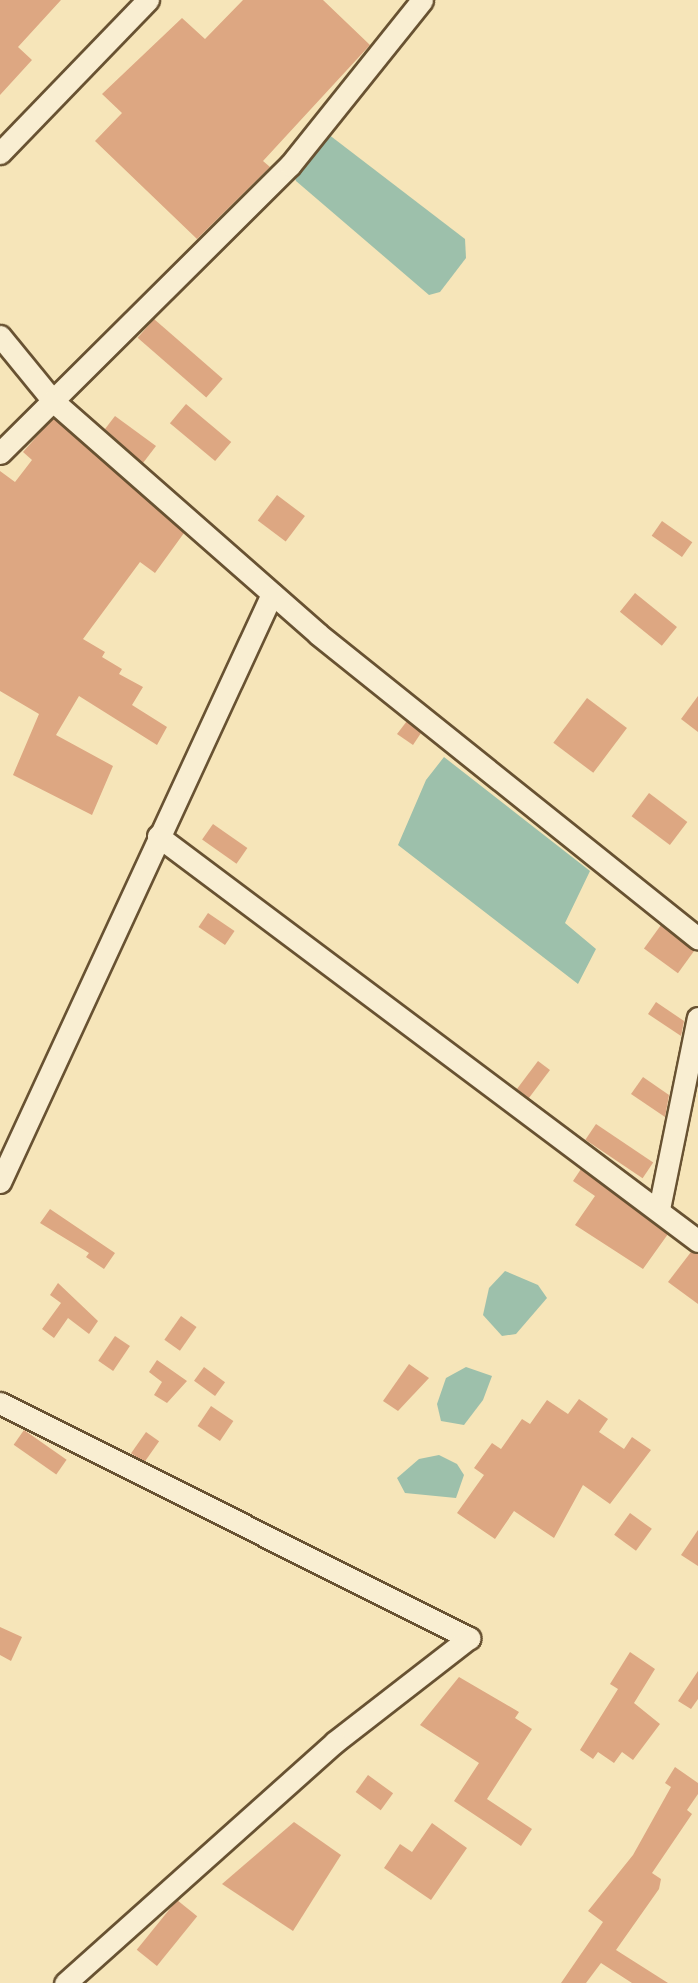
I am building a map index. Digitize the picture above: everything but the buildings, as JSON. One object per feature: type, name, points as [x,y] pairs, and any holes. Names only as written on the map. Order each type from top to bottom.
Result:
[{"type":"street","points":[[0,153],[148,0]]},
{"type":"street","points":[[0,453],[290,165],[422,0]]},
{"type":"street","points":[[0,336],[53,401],[273,594],[698,938]]},
{"type":"street","points":[[0,1182],[158,836],[273,594]]},
{"type":"street","points":[[158,836],[659,1209],[698,1241]]},
{"type":"street","points":[[659,1209],[698,1018]]},
{"type":"street","points":[[0,1403],[469,1638],[335,1742],[65,1983]]},
{"type":"shaded area","points":[[328,134],[465,239],[466,258],[440,292],[429,295],[296,181],[292,171]]},
{"type":"shaded area","points":[[444,757],[590,871],[565,923],[596,949],[578,984],[398,845],[426,780]]},
{"type":"shaded area","points":[[505,1271],[538,1285],[547,1298],[516,1334],[502,1336],[483,1315],[489,1288]]},
{"type":"shaded area","points":[[466,1367],[492,1376],[483,1400],[464,1425],[441,1421],[437,1404],[446,1378]]},
{"type":"shaded area","points":[[439,1455],[457,1464],[464,1475],[456,1498],[405,1493],[397,1478],[419,1459]]}]
